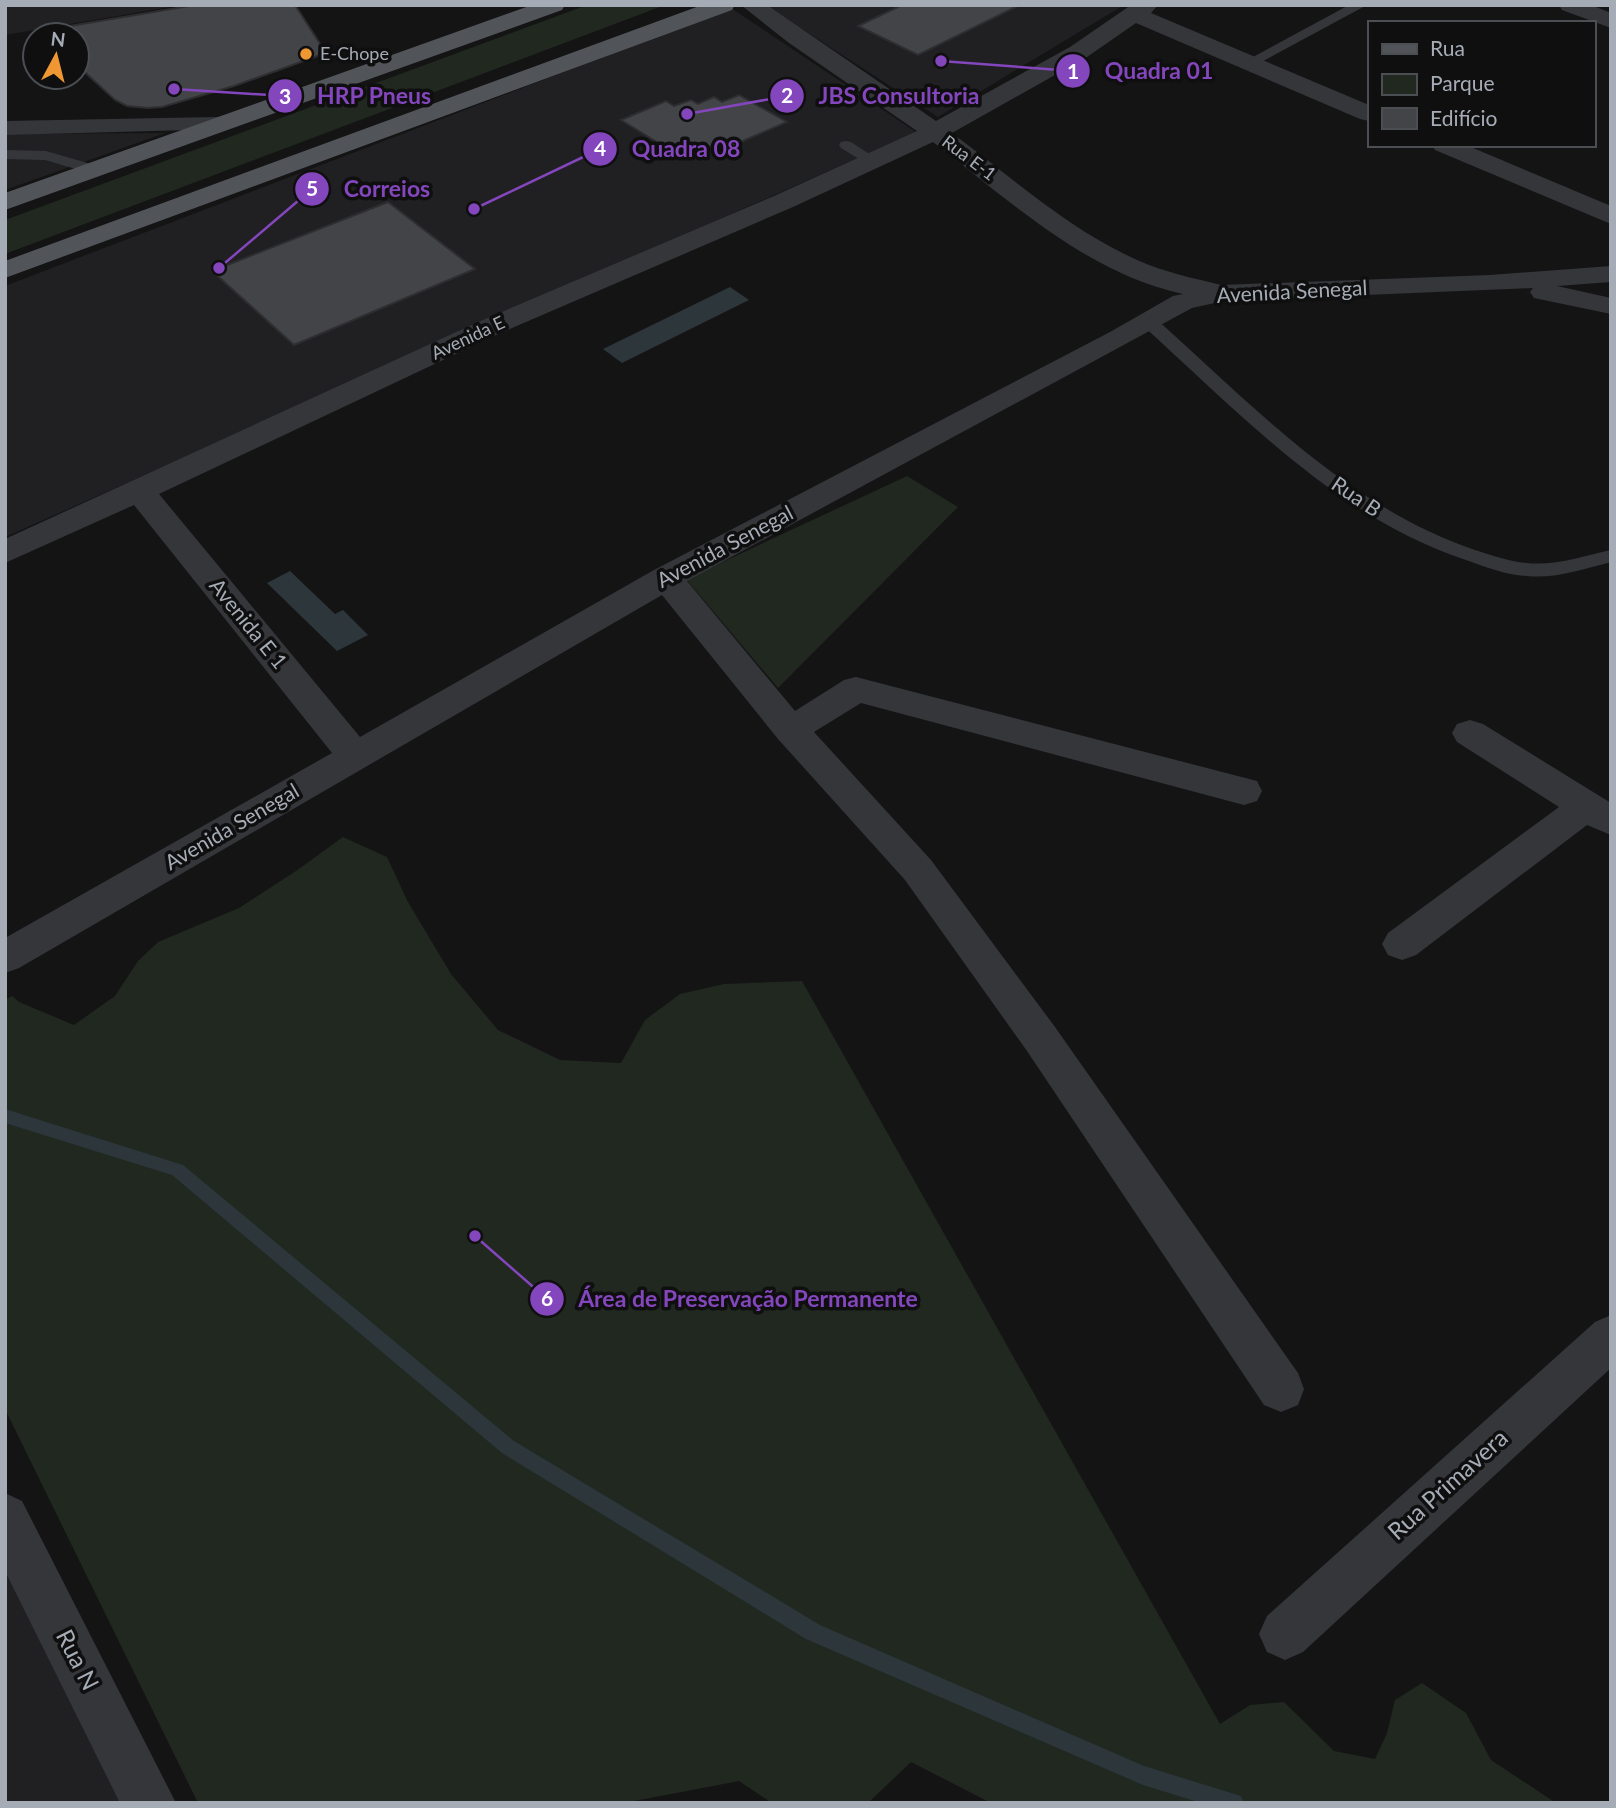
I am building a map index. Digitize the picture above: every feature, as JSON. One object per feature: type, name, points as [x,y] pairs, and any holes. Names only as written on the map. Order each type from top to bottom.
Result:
[{"type":"main road","points":[[5,202],[554,5]]},
{"type":"main road","points":[[5,270],[724,5]]},
{"type":"street","name":"Rua E-1","points":[[752,5],[936,133],[1045,215],[1117,262],[1176,284],[1224,293]]},
{"type":"street","points":[[1570,5],[1611,21]]},
{"type":"street","points":[[1141,10],[1249,63],[1368,114]]},
{"type":"street","name":"Avenida E","points":[[5,552],[551,300],[936,133],[1006,96],[1141,10]]},
{"type":"street","points":[[5,128],[217,124]]},
{"type":"street","points":[[1449,147],[1611,216]]},
{"type":"street","name":"Rua E-1","points":[[1117,262],[1149,297],[1152,303],[1148,321]]},
{"type":"street","points":[[1606,275],[1598,281],[1599,288],[1610,306]]},
{"type":"street","name":"Avenida Senegal","points":[[5,957],[666,578],[1183,302],[1224,293],[1490,283],[1606,275]]},
{"type":"street","name":"Avenida Senegal","points":[[1490,283],[1610,306]]},
{"type":"street","name":"Avenida E 1","points":[[140,492],[355,756]]},
{"type":"street","points":[[666,578],[791,730],[918,870],[1049,1051],[1281,1389]]},
{"type":"street","points":[[791,730],[856,689],[1244,791]]},
{"type":"street","points":[[1402,944],[1599,814],[1470,733]]},
{"type":"street","name":"Rua Primavera","points":[[1285,1634],[1611,1337]]},
{"type":"street","name":"Rua N","points":[[5,1518],[149,1803]]},
{"type":"lane","points":[[1249,63],[1360,5]]},
{"type":"lane","points":[[846,145],[872,161]]},
{"type":"lane","points":[[5,154],[46,156],[93,169]]},
{"type":"lane","name":"Rua B","points":[[1148,321],[1307,463],[1373,510],[1441,545],[1498,564],[1528,570],[1565,567],[1611,555]]},
{"type":"shaded area","points":[[5,5],[182,5],[88,21],[21,21],[21,32],[5,35]]},
{"type":"shaded area","points":[[765,5],[1124,5],[938,117]]},
{"type":"shaded area","points":[[731,8],[916,132],[5,537],[5,286]]},
{"type":"shaded area","points":[[165,133],[5,190],[5,134]]},
{"type":"shaded area","points":[[730,287],[749,300],[622,363],[603,349]]},
{"type":"shaded area","points":[[290,571],[335,614],[343,610],[368,635],[337,651],[267,583]]},
{"type":"shaded area","points":[[5,1554],[138,1803],[5,1803]]},
{"type":"green space","points":[[587,5],[665,5],[5,254],[5,220]]},
{"type":"green space","points":[[907,476],[958,507],[778,688],[686,579]]},
{"type":"green space","points":[[343,837],[387,857],[408,902],[451,974],[498,1030],[560,1060],[621,1063],[645,1020],[680,994],[724,984],[802,981],[1220,1724],[1250,1705],[1284,1702],[1334,1751],[1375,1759],[1387,1733],[1395,1700],[1422,1683],[1466,1713],[1491,1760],[1556,1803],[991,1803],[911,1762],[868,1803],[772,1803],[739,1781],[624,1803],[198,1803],[5,1409],[5,1000],[12,996],[19,1002],[74,1025],[115,996],[138,961],[158,942],[239,908]]},
{"type":"building","points":[[195,5],[295,5],[326,53],[234,86],[162,107],[127,106],[115,100],[91,78],[91,22]]},
{"type":"building","points":[[902,5],[1020,5],[918,55],[858,26]]},
{"type":"building","points":[[739,95],[787,122],[729,147],[721,142],[697,152],[687,146],[673,152],[621,120],[666,101],[674,106],[691,100],[698,104],[714,97],[722,102]]},
{"type":"building","points":[[388,202],[475,269],[294,345],[212,271]]},
{"type":"waterway","points":[[5,1116],[177,1170],[508,1447],[813,1632],[1143,1775],[1234,1803]]},
{"type":"place","name":"E-Chope","points":[[306,54]]},
{"type":"place","name":"Quadra 01","points":[[941,61]]},
{"type":"place","name":"HRP Pneus","points":[[174,89]]},
{"type":"place","name":"JBS Consultoria","points":[[687,114]]},
{"type":"place","name":"Quadra 08","points":[[474,209]]},
{"type":"place","name":"Correios","points":[[219,268]]},
{"type":"place","name":"Área de Preservação Permanente","points":[[475,1236]]}]
